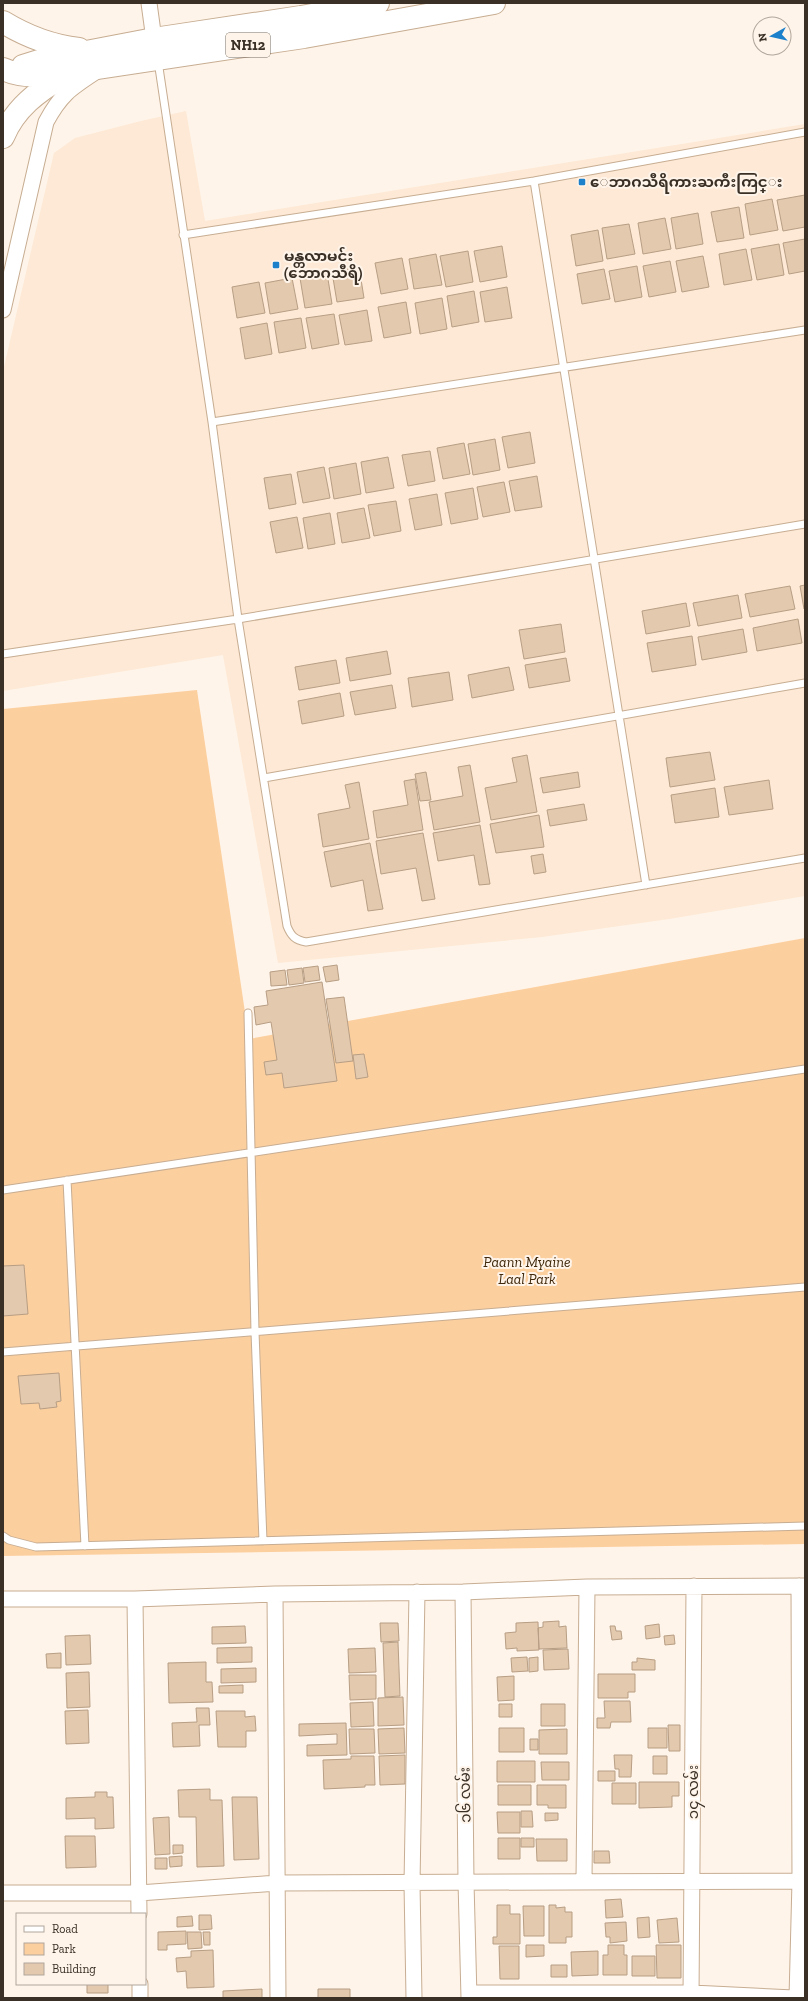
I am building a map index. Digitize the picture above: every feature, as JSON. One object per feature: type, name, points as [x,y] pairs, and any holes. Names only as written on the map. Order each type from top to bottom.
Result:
[{"type":"highway","name":"NH12","points":[[7,71],[39,62],[97,59],[301,17],[378,3]]},
{"type":"highway","name":"NH12","points":[[156,48],[304,37],[494,3]]},
{"type":"highway","name":"NH12","points":[[3,22],[42,41],[97,59]]},
{"type":"highway","name":"NH12","points":[[7,71],[20,76],[43,76],[70,72],[97,59]]},
{"type":"highway","points":[[3,137],[8,125],[22,106],[42,89],[70,72]]},
{"type":"street","points":[[149,3],[156,48]]},
{"type":"street","points":[[3,310],[46,122],[58,101],[76,84],[97,59]]},
{"type":"street","name":"၁၄ လမ်း","points":[[692,1996],[694,1586]]},
{"type":"street","points":[[3,1599],[135,1599],[275,1594],[463,1592],[587,1587],[802,1586],[802,1880],[797,1998]]},
{"type":"street","points":[[584,1880],[587,1587]]},
{"type":"street","points":[[414,1998],[412,1884],[417,1592]]},
{"type":"street","name":"၁၆ လမ်း","points":[[463,1592],[466,1882],[470,1996]]},
{"type":"street","points":[[275,1594],[278,1998]]},
{"type":"street","points":[[135,1599],[139,1913]]},
{"type":"street","points":[[3,1893],[139,1893],[276,1883],[412,1884],[584,1880],[693,1882],[802,1880]]},
{"type":"street","points":[[140,1985],[140,1998]]},
{"type":"street","points":[[470,1996],[692,1996],[794,1998]]},
{"type":"lane","points":[[156,48],[212,422],[238,619],[287,926],[290,934],[298,940],[306,942],[805,858]]},
{"type":"lane","points":[[183,234],[534,181],[805,132]]},
{"type":"lane","points":[[534,181],[646,885]]},
{"type":"lane","points":[[212,422],[805,330]]},
{"type":"lane","points":[[3,654],[238,619],[805,524]]},
{"type":"lane","points":[[264,778],[805,683]]},
{"type":"lane","points":[[248,1012],[255,1332],[263,1541]]},
{"type":"lane","points":[[3,1190],[805,1069]]},
{"type":"lane","points":[[67,1180],[85,1546]]},
{"type":"lane","points":[[3,1352],[805,1287]]},
{"type":"lane","points":[[3,1536],[8,1540],[36,1547],[805,1526]]},
{"type":"shaded area","points":[[186,111],[205,221],[805,124],[805,896],[669,919],[542,937],[278,963],[223,655],[3,691],[3,371],[54,153],[75,138]]},
{"type":"green space","name":"Paann Myaine Laal Park","points":[[197,690],[249,1039],[805,938],[805,1544],[3,1556],[3,709]]},
{"type":"building","points":[[805,195],[805,227],[783,231],[777,200]]},
{"type":"building","points":[[772,199],[778,230],[750,235],[745,204]]},
{"type":"building","points":[[739,207],[744,238],[717,242],[711,212]]},
{"type":"building","points":[[698,213],[703,244],[676,249],[671,218]]},
{"type":"building","points":[[665,218],[671,249],[643,254],[638,223]]},
{"type":"building","points":[[629,224],[635,254],[607,259],[602,228]]},
{"type":"building","points":[[598,230],[603,261],[576,266],[571,235]]},
{"type":"building","points":[[805,239],[805,271],[789,274],[783,243]]},
{"type":"building","points":[[779,244],[784,275],[757,280],[751,249]]},
{"type":"building","points":[[502,246],[507,277],[480,282],[474,251]]},
{"type":"building","points":[[746,249],[752,280],[724,285],[719,254]]},
{"type":"building","points":[[468,251],[473,282],[446,287],[440,256]]},
{"type":"building","points":[[436,254],[442,285],[414,289],[409,259]]},
{"type":"building","points":[[703,256],[709,287],[682,292],[676,261]]},
{"type":"building","points":[[402,258],[408,289],[381,294],[375,263]]},
{"type":"building","points":[[670,261],[676,292],[649,297],[643,266]]},
{"type":"building","points":[[637,266],[642,297],[615,302],[609,271]]},
{"type":"building","points":[[359,267],[364,298],[337,302],[332,272]]},
{"type":"building","points":[[604,269],[610,299],[582,304],[577,274]]},
{"type":"building","points":[[327,273],[332,304],[305,308],[300,278]]},
{"type":"building","points":[[292,278],[298,309],[270,314],[265,283]]},
{"type":"building","points":[[259,282],[265,313],[237,318],[232,287]]},
{"type":"building","points":[[507,287],[512,318],[485,322],[480,292]]},
{"type":"building","points":[[474,291],[479,322],[452,327],[447,296]]},
{"type":"building","points":[[442,298],[447,329],[420,334],[415,303]]},
{"type":"building","points":[[406,302],[411,333],[384,338],[378,307]]},
{"type":"building","points":[[367,310],[372,341],[345,345],[339,315]]},
{"type":"building","points":[[334,314],[339,344],[312,349],[306,318]]},
{"type":"building","points":[[301,318],[306,348],[279,353],[274,322]]},
{"type":"building","points":[[267,323],[272,354],[245,359],[240,328]]},
{"type":"building","points":[[530,432],[535,463],[508,468],[502,437]]},
{"type":"building","points":[[495,439],[500,470],[473,475],[468,444]]},
{"type":"building","points":[[464,443],[470,474],[443,479],[437,448]]},
{"type":"building","points":[[430,451],[435,481],[408,486],[402,455]]},
{"type":"building","points":[[388,457],[394,488],[366,493],[361,462]]},
{"type":"building","points":[[356,463],[361,494],[334,499],[329,468]]},
{"type":"building","points":[[324,467],[330,498],[303,503],[297,472]]},
{"type":"building","points":[[291,474],[296,504],[269,509],[264,478]]},
{"type":"building","points":[[537,476],[542,507],[515,511],[509,481]]},
{"type":"building","points":[[504,482],[510,512],[483,517],[477,487]]},
{"type":"building","points":[[473,488],[478,519],[451,524],[445,493]]},
{"type":"building","points":[[437,494],[442,525],[415,530],[409,499]]},
{"type":"building","points":[[396,501],[401,531],[374,536],[368,505]]},
{"type":"building","points":[[364,508],[370,538],[342,543],[337,513]]},
{"type":"building","points":[[330,513],[335,544],[308,549],[303,518]]},
{"type":"building","points":[[297,517],[303,548],[276,553],[270,522]]},
{"type":"building","points":[[805,585],[805,609],[804,609],[800,586]]},
{"type":"building","points":[[790,586],[795,609],[750,617],[745,594]]},
{"type":"building","points":[[738,595],[742,618],[698,626],[693,603]]},
{"type":"building","points":[[686,603],[690,626],[646,634],[642,611]]},
{"type":"building","points":[[798,619],[802,643],[757,651],[753,628]]},
{"type":"building","points":[[561,624],[565,652],[524,659],[519,630]]},
{"type":"building","points":[[743,629],[747,652],[702,660],[698,637]]},
{"type":"building","points":[[692,636],[696,665],[652,672],[647,643]]},
{"type":"building","points":[[387,651],[391,674],[350,681],[346,658]]},
{"type":"building","points":[[566,658],[570,681],[529,688],[525,665]]},
{"type":"building","points":[[336,660],[340,683],[299,690],[295,667]]},
{"type":"building","points":[[509,667],[514,690],[472,698],[468,675]]},
{"type":"building","points":[[449,672],[453,700],[412,707],[408,678]]},
{"type":"building","points":[[392,685],[396,708],[355,715],[350,692]]},
{"type":"building","points":[[340,693],[344,716],[302,724],[298,701]]},
{"type":"building","points":[[710,752],[715,780],[670,787],[666,758]]},
{"type":"building","points":[[527,755],[537,812],[491,820],[485,788],[517,782],[512,758]]},
{"type":"building","points":[[470,765],[480,822],[434,830],[429,802],[463,796],[458,767]]},
{"type":"building","points":[[426,772],[431,800],[420,801],[415,774]]},
{"type":"building","points":[[578,772],[580,787],[543,793],[540,778]]},
{"type":"building","points":[[415,779],[423,830],[377,838],[373,811],[408,805],[404,781]]},
{"type":"building","points":[[769,780],[773,809],[729,815],[724,787]]},
{"type":"building","points":[[359,782],[369,839],[323,847],[318,814],[350,808],[345,785]]},
{"type":"building","points":[[715,788],[719,817],[675,823],[671,795]]},
{"type":"building","points":[[584,804],[587,820],[550,826],[547,810]]},
{"type":"building","points":[[539,815],[544,847],[496,853],[490,824]]},
{"type":"building","points":[[480,825],[490,884],[479,885],[474,855],[438,861],[433,833]]},
{"type":"building","points":[[423,833],[435,899],[422,901],[416,868],[381,874],[376,841]]},
{"type":"building","points":[[370,843],[383,909],[368,911],[363,880],[331,887],[324,852]]},
{"type":"building","points":[[543,854],[546,872],[534,874],[531,856]]},
{"type":"building","points":[[337,965],[339,980],[326,982],[323,967]]},
{"type":"building","points":[[318,966],[320,980],[305,982],[303,968]]},
{"type":"building","points":[[302,968],[304,983],[289,985],[287,970]]},
{"type":"building","points":[[285,970],[287,985],[271,986],[270,972]]},
{"type":"building","points":[[322,982],[337,1081],[284,1088],[282,1073],[266,1075],[264,1062],[277,1060],[271,1022],[256,1025],[254,1007],[268,1005],[266,991]]},
{"type":"building","points":[[344,997],[353,1061],[336,1063],[326,999]]},
{"type":"building","points":[[364,1054],[368,1077],[356,1079],[353,1055]]},
{"type":"building","points":[[24,1265],[28,1314],[3,1316],[3,1266]]},
{"type":"building","points":[[59,1373],[61,1401],[56,1402],[57,1407],[40,1409],[39,1403],[21,1404],[18,1376]]},
{"type":"building","points":[[559,1621],[559,1627],[566,1626],[567,1648],[539,1649],[538,1628],[543,1627],[543,1622]]},
{"type":"building","points":[[538,1622],[539,1650],[517,1651],[517,1648],[506,1649],[505,1633],[516,1632],[516,1623]]},
{"type":"building","points":[[380,1623],[398,1623],[399,1641],[381,1642]]},
{"type":"building","points":[[659,1624],[660,1637],[646,1639],[645,1626]]},
{"type":"building","points":[[245,1626],[246,1643],[212,1644],[212,1627]]},
{"type":"building","points":[[610,1626],[615,1626],[616,1631],[621,1631],[622,1639],[612,1640]]},
{"type":"building","points":[[90,1635],[91,1664],[66,1665],[65,1636]]},
{"type":"building","points":[[674,1635],[675,1644],[665,1645],[664,1636]]},
{"type":"building","points":[[398,1642],[400,1696],[385,1697],[383,1643]]},
{"type":"building","points":[[252,1647],[252,1662],[217,1663],[217,1648]]},
{"type":"building","points":[[375,1648],[376,1672],[349,1673],[348,1649]]},
{"type":"building","points":[[568,1649],[569,1669],[544,1670],[543,1650]]},
{"type":"building","points":[[61,1653],[61,1668],[47,1668],[46,1654]]},
{"type":"building","points":[[527,1657],[528,1671],[512,1672],[511,1658]]},
{"type":"building","points":[[538,1657],[538,1671],[529,1672],[529,1658]]},
{"type":"building","points":[[637,1658],[655,1660],[655,1670],[632,1670],[632,1662],[637,1662]]},
{"type":"building","points":[[206,1662],[206,1682],[212,1682],[213,1702],[169,1703],[168,1663]]},
{"type":"building","points":[[256,1668],[256,1682],[221,1683],[221,1669]]},
{"type":"building","points":[[89,1672],[90,1707],[67,1708],[66,1673]]},
{"type":"building","points":[[598,1674],[635,1674],[635,1692],[628,1692],[628,1698],[598,1698]]},
{"type":"building","points":[[349,1675],[376,1675],[376,1699],[350,1700]]},
{"type":"building","points":[[514,1676],[514,1700],[498,1701],[497,1677]]},
{"type":"building","points":[[243,1685],[243,1693],[219,1693],[219,1686]]},
{"type":"building","points":[[403,1697],[404,1725],[378,1726],[378,1698]]},
{"type":"building","points":[[604,1701],[630,1701],[631,1722],[611,1722],[610,1728],[597,1728],[597,1718],[605,1718]]},
{"type":"building","points":[[373,1702],[374,1726],[351,1727],[350,1703]]},
{"type":"building","points":[[499,1704],[512,1704],[512,1717],[499,1717]]},
{"type":"building","points":[[541,1704],[565,1704],[565,1726],[541,1726]]},
{"type":"building","points":[[196,1708],[209,1708],[210,1725],[199,1725],[200,1746],[173,1747],[172,1723],[197,1722]]},
{"type":"building","points":[[88,1710],[89,1743],[66,1744],[65,1711]]},
{"type":"building","points":[[216,1711],[245,1711],[245,1717],[255,1716],[256,1731],[246,1731],[246,1747],[218,1747]]},
{"type":"building","points":[[346,1723],[347,1755],[307,1756],[307,1745],[337,1744],[337,1734],[299,1736],[299,1724]]},
{"type":"building","points":[[668,1725],[680,1725],[680,1751],[669,1751]]},
{"type":"building","points":[[404,1728],[405,1753],[379,1754],[378,1729]]},
{"type":"building","points":[[499,1728],[524,1728],[524,1752],[499,1752]]},
{"type":"building","points":[[648,1728],[667,1728],[667,1748],[648,1748]]},
{"type":"building","points":[[349,1729],[374,1729],[375,1753],[350,1754]]},
{"type":"building","points":[[567,1729],[567,1754],[539,1754],[539,1730]]},
{"type":"building","points":[[530,1739],[538,1739],[538,1750],[530,1750]]},
{"type":"building","points":[[405,1755],[405,1784],[380,1785],[379,1756]]},
{"type":"building","points":[[614,1755],[632,1755],[631,1777],[619,1777],[619,1769],[615,1769]]},
{"type":"building","points":[[351,1756],[374,1756],[375,1785],[365,1785],[365,1787],[324,1789],[323,1760],[351,1759]]},
{"type":"building","points":[[653,1756],[667,1756],[667,1774],[653,1774]]},
{"type":"building","points":[[497,1761],[535,1761],[535,1782],[497,1782]]},
{"type":"building","points":[[541,1762],[569,1762],[569,1780],[542,1780]]},
{"type":"building","points":[[598,1771],[615,1771],[615,1781],[598,1781]]},
{"type":"building","points":[[639,1782],[679,1782],[679,1796],[672,1796],[672,1807],[639,1808]]},
{"type":"building","points":[[612,1783],[636,1783],[636,1804],[612,1804]]},
{"type":"building","points":[[498,1785],[531,1785],[531,1805],[498,1805]]},
{"type":"building","points":[[537,1785],[566,1785],[566,1808],[548,1808],[548,1805],[537,1805]]},
{"type":"building","points":[[210,1789],[210,1800],[222,1800],[224,1866],[197,1867],[196,1817],[179,1817],[178,1790]]},
{"type":"building","points":[[95,1792],[107,1792],[107,1797],[113,1797],[114,1828],[95,1829],[95,1818],[66,1819],[66,1798],[95,1797]]},
{"type":"building","points":[[232,1797],[257,1797],[259,1859],[234,1860]]},
{"type":"building","points":[[521,1811],[532,1811],[533,1827],[521,1827]]},
{"type":"building","points":[[497,1812],[520,1812],[520,1833],[498,1833]]},
{"type":"building","points":[[545,1813],[558,1813],[558,1820],[545,1821]]},
{"type":"building","points":[[169,1817],[170,1854],[155,1855],[153,1818]]},
{"type":"building","points":[[65,1836],[95,1836],[96,1867],[66,1868]]},
{"type":"building","points":[[498,1838],[520,1838],[520,1859],[498,1859]]},
{"type":"building","points":[[521,1838],[534,1838],[534,1847],[521,1847]]},
{"type":"building","points":[[536,1839],[567,1839],[567,1861],[537,1861]]},
{"type":"building","points":[[173,1845],[183,1845],[183,1853],[173,1854]]},
{"type":"building","points":[[594,1851],[609,1851],[610,1863],[594,1863]]},
{"type":"building","points":[[182,1856],[182,1866],[170,1867],[169,1857]]},
{"type":"building","points":[[155,1858],[167,1858],[167,1869],[155,1869]]},
{"type":"building","points":[[621,1899],[623,1917],[606,1918],[605,1900]]},
{"type":"building","points":[[497,1905],[510,1905],[510,1914],[520,1914],[520,1944],[493,1944],[493,1937],[497,1937]]},
{"type":"building","points":[[549,1905],[556,1905],[556,1908],[565,1907],[565,1912],[572,1912],[572,1937],[566,1937],[566,1943],[549,1943]]},
{"type":"building","points":[[523,1906],[544,1906],[544,1936],[524,1936]]},
{"type":"building","points":[[199,1915],[211,1915],[212,1929],[199,1930]]},
{"type":"building","points":[[192,1916],[193,1926],[177,1927],[177,1917]]},
{"type":"building","points":[[649,1917],[650,1937],[638,1938],[637,1918]]},
{"type":"building","points":[[677,1918],[679,1942],[659,1943],[657,1920]]},
{"type":"building","points":[[626,1922],[627,1941],[610,1943],[610,1937],[606,1937],[605,1923]]},
{"type":"building","points":[[186,1931],[186,1944],[167,1945],[167,1950],[158,1950],[158,1932]]},
{"type":"building","points":[[187,1932],[201,1932],[202,1948],[188,1949]]},
{"type":"building","points":[[203,1932],[210,1932],[210,1945],[204,1945]]},
{"type":"building","points":[[526,1945],[544,1945],[544,1956],[526,1957]]},
{"type":"building","points":[[608,1945],[624,1945],[624,1955],[627,1955],[627,1975],[603,1975],[603,1955],[608,1955]]},
{"type":"building","points":[[656,1945],[681,1945],[681,1978],[657,1978]]},
{"type":"building","points":[[499,1946],[519,1946],[519,1979],[500,1979]]},
{"type":"building","points":[[213,1950],[214,1987],[187,1988],[186,1971],[177,1972],[176,1958],[191,1957],[191,1951]]},
{"type":"building","points":[[598,1951],[598,1975],[572,1976],[571,1952]]},
{"type":"building","points":[[632,1956],[655,1956],[655,1976],[632,1976]]},
{"type":"building","points":[[551,1965],[567,1965],[567,1977],[551,1977]]},
{"type":"building","points":[[87,1985],[108,1985],[108,1993],[87,1993]]},
{"type":"building","points":[[262,1989],[262,1998],[223,1998],[223,1991]]},
{"type":"building","points":[[318,1989],[350,1989],[350,1998],[318,1998]]},
{"type":"place","name":"ေဘာဂသီရိကားႀကီးကြင္း","points":[[582,182]]},
{"type":"place","name":"မန္တလာမင်း (ဘောဂသီရိ)","points":[[276,265]]}]
